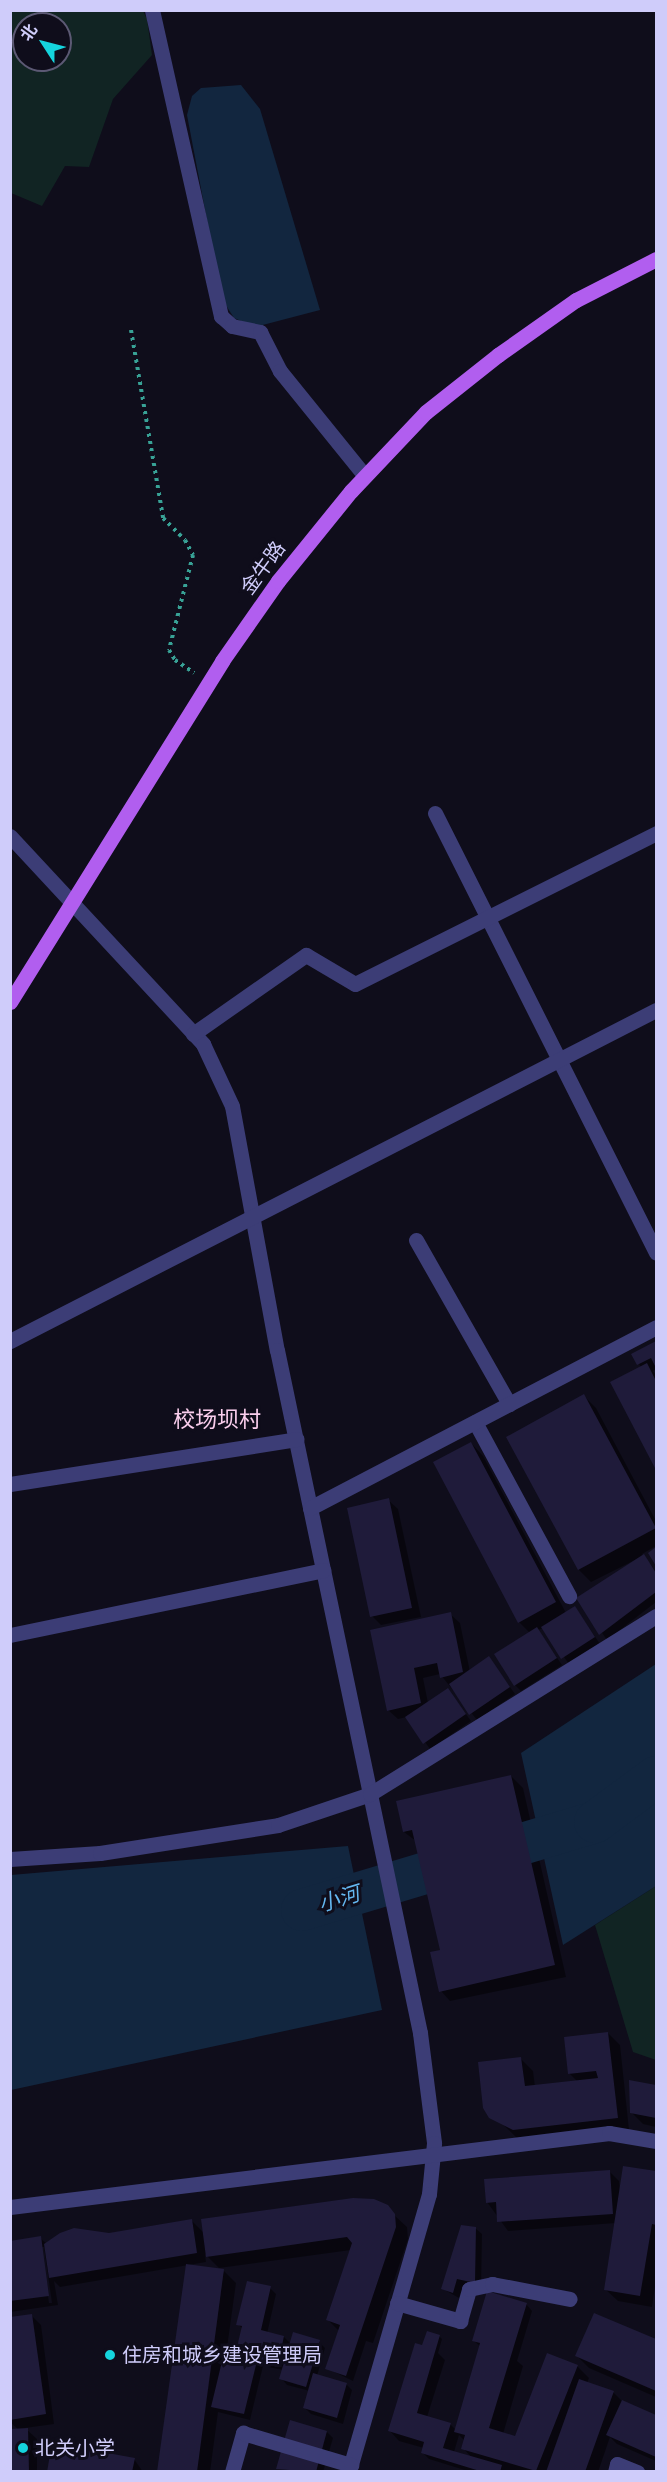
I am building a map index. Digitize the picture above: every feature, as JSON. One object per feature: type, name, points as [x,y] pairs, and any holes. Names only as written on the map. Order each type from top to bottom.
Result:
[{"type":"main road","name":"金牛路","points":[[10,1002],[208,683],[278,581],[364,476],[426,412],[498,355],[576,300],[657,259]]},
{"type":"street","points":[[152,10],[221,316],[232,326],[260,332],[280,371],[364,476]]},
{"type":"street","points":[[435,813],[657,1253]]},
{"type":"street","points":[[193,1034],[306,955],[356,984],[657,833]]},
{"type":"street","points":[[10,836],[74,902],[193,1034],[220,1075],[232,1106],[296,1439],[420,2033],[433,2155],[429,2194],[350,2468],[243,2433],[232,2472]]},
{"type":"street","points":[[10,1341],[253,1219],[657,1010]]},
{"type":"street","points":[[416,1240],[509,1404]]},
{"type":"street","points":[[310,1508],[657,1327]]},
{"type":"street","points":[[475,1422],[569,1596]]},
{"type":"street","points":[[10,1484],[296,1439]]},
{"type":"street","points":[[10,1635],[323,1570]]},
{"type":"street","points":[[10,1859],[100,1853],[278,1826],[370,1794],[657,1616]]},
{"type":"street","points":[[10,2207],[609,2133],[657,2141]]},
{"type":"street","points":[[398,2303],[460,2321],[469,2289],[492,2283],[570,2299]]},
{"type":"street","points":[[615,2472],[617,2464],[637,2472]]},
{"type":"path","points":[[131,330],[163,519],[185,540],[193,555],[169,650],[175,660],[208,683]]},
{"type":"green space","points":[[10,11],[143,11],[147,19],[152,55],[113,99],[89,167],[65,166],[42,206],[11,193]]},
{"type":"green space","points":[[656,1886],[656,2060],[633,2052],[595,1925]]},
{"type":"water","points":[[241,85],[260,109],[320,310],[255,327],[234,318],[222,299],[187,115],[192,96],[201,88]]},
{"type":"water","points":[[656,1664],[656,1886],[563,1945],[521,1753]]},
{"type":"water","points":[[348,1846],[382,2010],[11,2090],[11,1875]]},
{"type":"building","points":[[656,1341],[656,1368],[651,1358],[637,1365],[631,1354]]},
{"type":"building","points":[[647,1363],[656,1381],[656,1470],[610,1382]]},
{"type":"building","points":[[584,1394],[656,1528],[578,1570],[506,1437]]},
{"type":"building","points":[[471,1442],[556,1602],[518,1623],[433,1462]]},
{"type":"building","points":[[389,1498],[412,1608],[370,1617],[347,1508]]},
{"type":"building","points":[[656,1547],[656,1566],[648,1553]]},
{"type":"building","points":[[644,1554],[656,1573],[656,1592],[599,1635],[576,1598]]},
{"type":"building","points":[[575,1606],[595,1637],[561,1659],[541,1627]]},
{"type":"building","points":[[451,1612],[463,1672],[440,1678],[437,1663],[414,1668],[421,1703],[387,1711],[370,1630]]},
{"type":"building","points":[[537,1627],[557,1658],[514,1686],[494,1654]]},
{"type":"building","points":[[489,1656],[510,1687],[469,1715],[449,1684]]},
{"type":"building","points":[[448,1688],[466,1714],[423,1744],[405,1717]]},
{"type":"building","points":[[511,1775],[555,1965],[439,1992],[430,1952],[440,1950],[412,1830],[403,1832],[396,1801]]},
{"type":"building","points":[[608,2032],[618,2118],[513,2130],[489,2118],[483,2108],[478,2062],[521,2057],[525,2086],[598,2078],[596,2071],[568,2074],[564,2037]]},
{"type":"building","points":[[629,2080],[656,2085],[656,2118],[630,2113]]},
{"type":"building","points":[[623,2166],[656,2171],[656,2225],[652,2224],[640,2296],[604,2290]]},
{"type":"building","points":[[610,2170],[613,2214],[497,2222],[496,2202],[486,2203],[484,2179]]},
{"type":"building","points":[[353,2198],[374,2199],[388,2205],[395,2214],[396,2227],[346,2376],[325,2369],[340,2325],[326,2320],[352,2243],[347,2237],[206,2257],[201,2219]]},
{"type":"building","points":[[192,2219],[197,2253],[49,2278],[44,2244],[60,2233],[74,2228],[109,2233]]},
{"type":"building","points":[[461,2225],[476,2227],[475,2283],[457,2279],[453,2293],[441,2289]]},
{"type":"building","points":[[41,2236],[49,2296],[10,2301],[10,2241]]},
{"type":"building","points":[[186,2264],[224,2269],[197,2472],[157,2472]]},
{"type":"building","points":[[247,2281],[271,2286],[261,2330],[284,2336],[278,2365],[257,2361],[244,2414],[211,2407],[224,2353],[235,2355],[242,2326],[236,2325]]},
{"type":"building","points":[[487,2291],[527,2303],[489,2428],[515,2436],[547,2353],[578,2365],[536,2471],[461,2449],[465,2435],[454,2432],[480,2343],[472,2341]]},
{"type":"building","points":[[594,2313],[656,2339],[656,2391],[575,2356]]},
{"type":"building","points":[[32,2314],[46,2414],[10,2420],[10,2317]]},
{"type":"building","points":[[427,2331],[440,2335],[417,2413],[451,2423],[443,2448],[502,2465],[500,2472],[483,2472],[421,2453],[424,2442],[388,2431],[415,2343],[422,2345]]},
{"type":"building","points":[[293,2332],[320,2340],[306,2387],[279,2379]]},
{"type":"building","points":[[313,2373],[347,2383],[337,2418],[303,2408]]},
{"type":"building","points":[[579,2379],[614,2391],[585,2472],[546,2472]]},
{"type":"building","points":[[622,2400],[656,2415],[656,2457],[606,2435]]},
{"type":"building","points":[[290,2420],[327,2431],[316,2472],[276,2469]]},
{"type":"building","name":"北关小学","points":[[28,2428],[29,2472],[10,2472],[10,2429]]},
{"type":"building","points":[[52,2443],[135,2458],[132,2472],[47,2472]]},
{"type":"waterway","name":"小河","points":[[302,1910],[595,1822],[656,1777]]},
{"type":"place","name":"住房和城乡建设管理局","points":[[110,2355]]},
{"type":"place","name":"北关小学","points":[[23,2448]]},
{"type":"district","name":"校场坝村","points":[[217,1420]]}]
